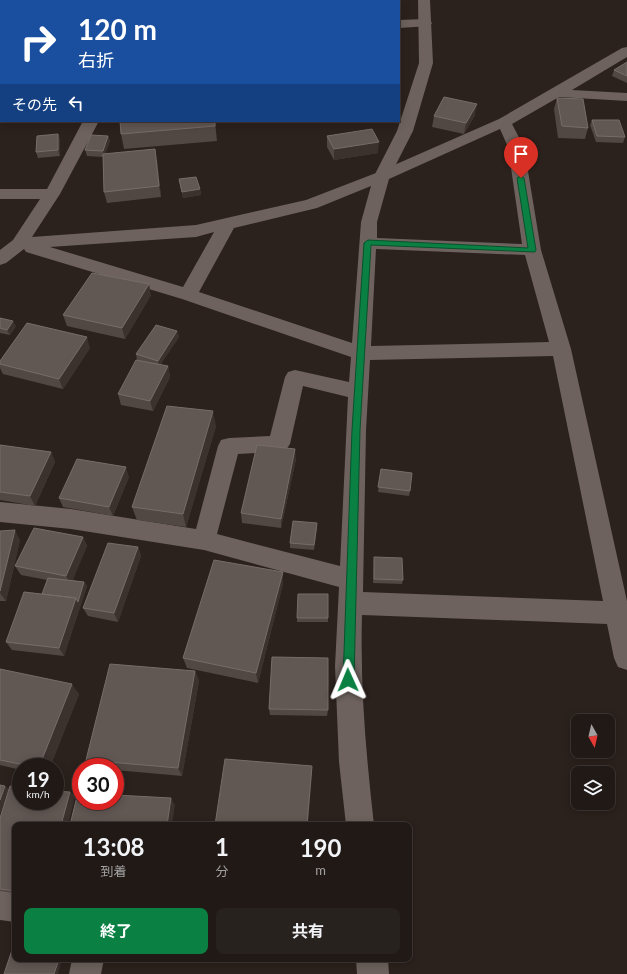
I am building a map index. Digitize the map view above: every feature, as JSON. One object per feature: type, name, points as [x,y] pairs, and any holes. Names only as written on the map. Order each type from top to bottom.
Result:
[{"type":"street","points":[[360,822],[353,762],[348,666],[359,392],[369,222],[382,176],[405,131],[426,63],[424,0]]},
{"type":"street","points":[[400,24],[425,23]]},
{"type":"street","points":[[19,244],[196,231],[310,204],[382,176],[504,122],[556,94],[627,51]]},
{"type":"street","points":[[556,94],[627,97]]},
{"type":"street","points":[[0,258],[19,244],[52,194],[90,122]]},
{"type":"street","points":[[504,122],[516,147],[532,250],[561,349],[627,658]]},
{"type":"street","points":[[0,194],[52,194]]},
{"type":"street","points":[[188,295],[227,224]]},
{"type":"street","points":[[368,243],[532,250]]},
{"type":"street","points":[[19,244],[188,295],[361,353],[561,349]]},
{"type":"street","points":[[204,540],[229,446],[279,444],[295,377],[359,392]]},
{"type":"street","points":[[0,512],[71,519],[204,540],[350,591],[617,613]]},
{"type":"street","points":[[0,905],[12,907]]},
{"type":"street","points":[[85,974],[87,962]]},
{"type":"street","points":[[372,962],[374,974]]},
{"type":"building","points":[[627,62],[627,76],[614,70]]},
{"type":"building","points":[[444,97],[477,104],[466,123],[434,116]]},
{"type":"building","points":[[557,98],[583,99],[588,128],[562,126]]},
{"type":"building","points":[[592,120],[619,120],[625,137],[597,136]]},
{"type":"building","points":[[120,122],[215,122],[215,126],[121,134]]},
{"type":"building","points":[[372,129],[379,142],[334,149],[327,136]]},
{"type":"building","points":[[58,134],[58,150],[36,152],[37,136]]},
{"type":"building","points":[[91,135],[108,136],[103,151],[85,150]]},
{"type":"building","points":[[155,149],[159,186],[104,192],[103,154]]},
{"type":"building","points":[[196,177],[200,189],[182,192],[179,179]]},
{"type":"building","points":[[92,273],[149,284],[122,328],[63,315]]},
{"type":"building","points":[[0,318],[13,321],[7,330],[0,328]]},
{"type":"building","points":[[27,323],[87,337],[59,379],[0,364],[0,361]]},
{"type":"building","points":[[156,325],[177,331],[158,361],[136,354]]},
{"type":"building","points":[[136,360],[168,366],[150,401],[118,394]]},
{"type":"building","points":[[167,406],[213,411],[183,514],[132,507]]},
{"type":"building","points":[[0,445],[51,452],[30,496],[0,492]]},
{"type":"building","points":[[257,445],[295,449],[281,519],[241,513]]},
{"type":"building","points":[[77,459],[126,467],[109,507],[59,498]]},
{"type":"building","points":[[381,469],[412,473],[410,491],[378,487]]},
{"type":"building","points":[[293,521],[317,523],[314,545],[290,543]]},
{"type":"building","points":[[34,528],[83,537],[66,576],[15,566]]},
{"type":"building","points":[[15,530],[0,591],[0,531]]},
{"type":"building","points":[[108,543],[138,547],[114,613],[83,608]]},
{"type":"building","points":[[374,557],[402,558],[403,580],[374,579]]},
{"type":"building","points":[[214,560],[283,572],[256,673],[183,658]]},
{"type":"building","points":[[48,578],[84,582],[78,602],[76,598],[42,594]]},
{"type":"building","points":[[24,592],[76,598],[59,648],[6,642]]},
{"type":"building","points":[[298,594],[328,594],[328,618],[297,618]]},
{"type":"building","points":[[272,657],[328,658],[328,710],[269,709]]},
{"type":"building","points":[[110,664],[195,671],[178,768],[124,763],[124,758],[86,758]]},
{"type":"building","points":[[0,669],[72,684],[43,758],[12,758],[12,762],[0,760]]},
{"type":"building","points":[[225,759],[312,766],[307,822],[215,822]]},
{"type":"building","points":[[0,785],[5,786],[0,800]]},
{"type":"building","points":[[10,786],[12,786],[12,810],[64,810],[64,792],[70,792],[62,822],[12,822],[12,891],[0,889],[0,818]]},
{"type":"building","points":[[124,795],[171,798],[167,822],[71,822],[74,810],[124,810]]},
{"type":"building","points":[[12,950],[12,962],[58,962],[54,974],[4,974]]},
{"type":"route","points":[[348,680],[356,430],[368,243],[532,250],[521,178]]}]
